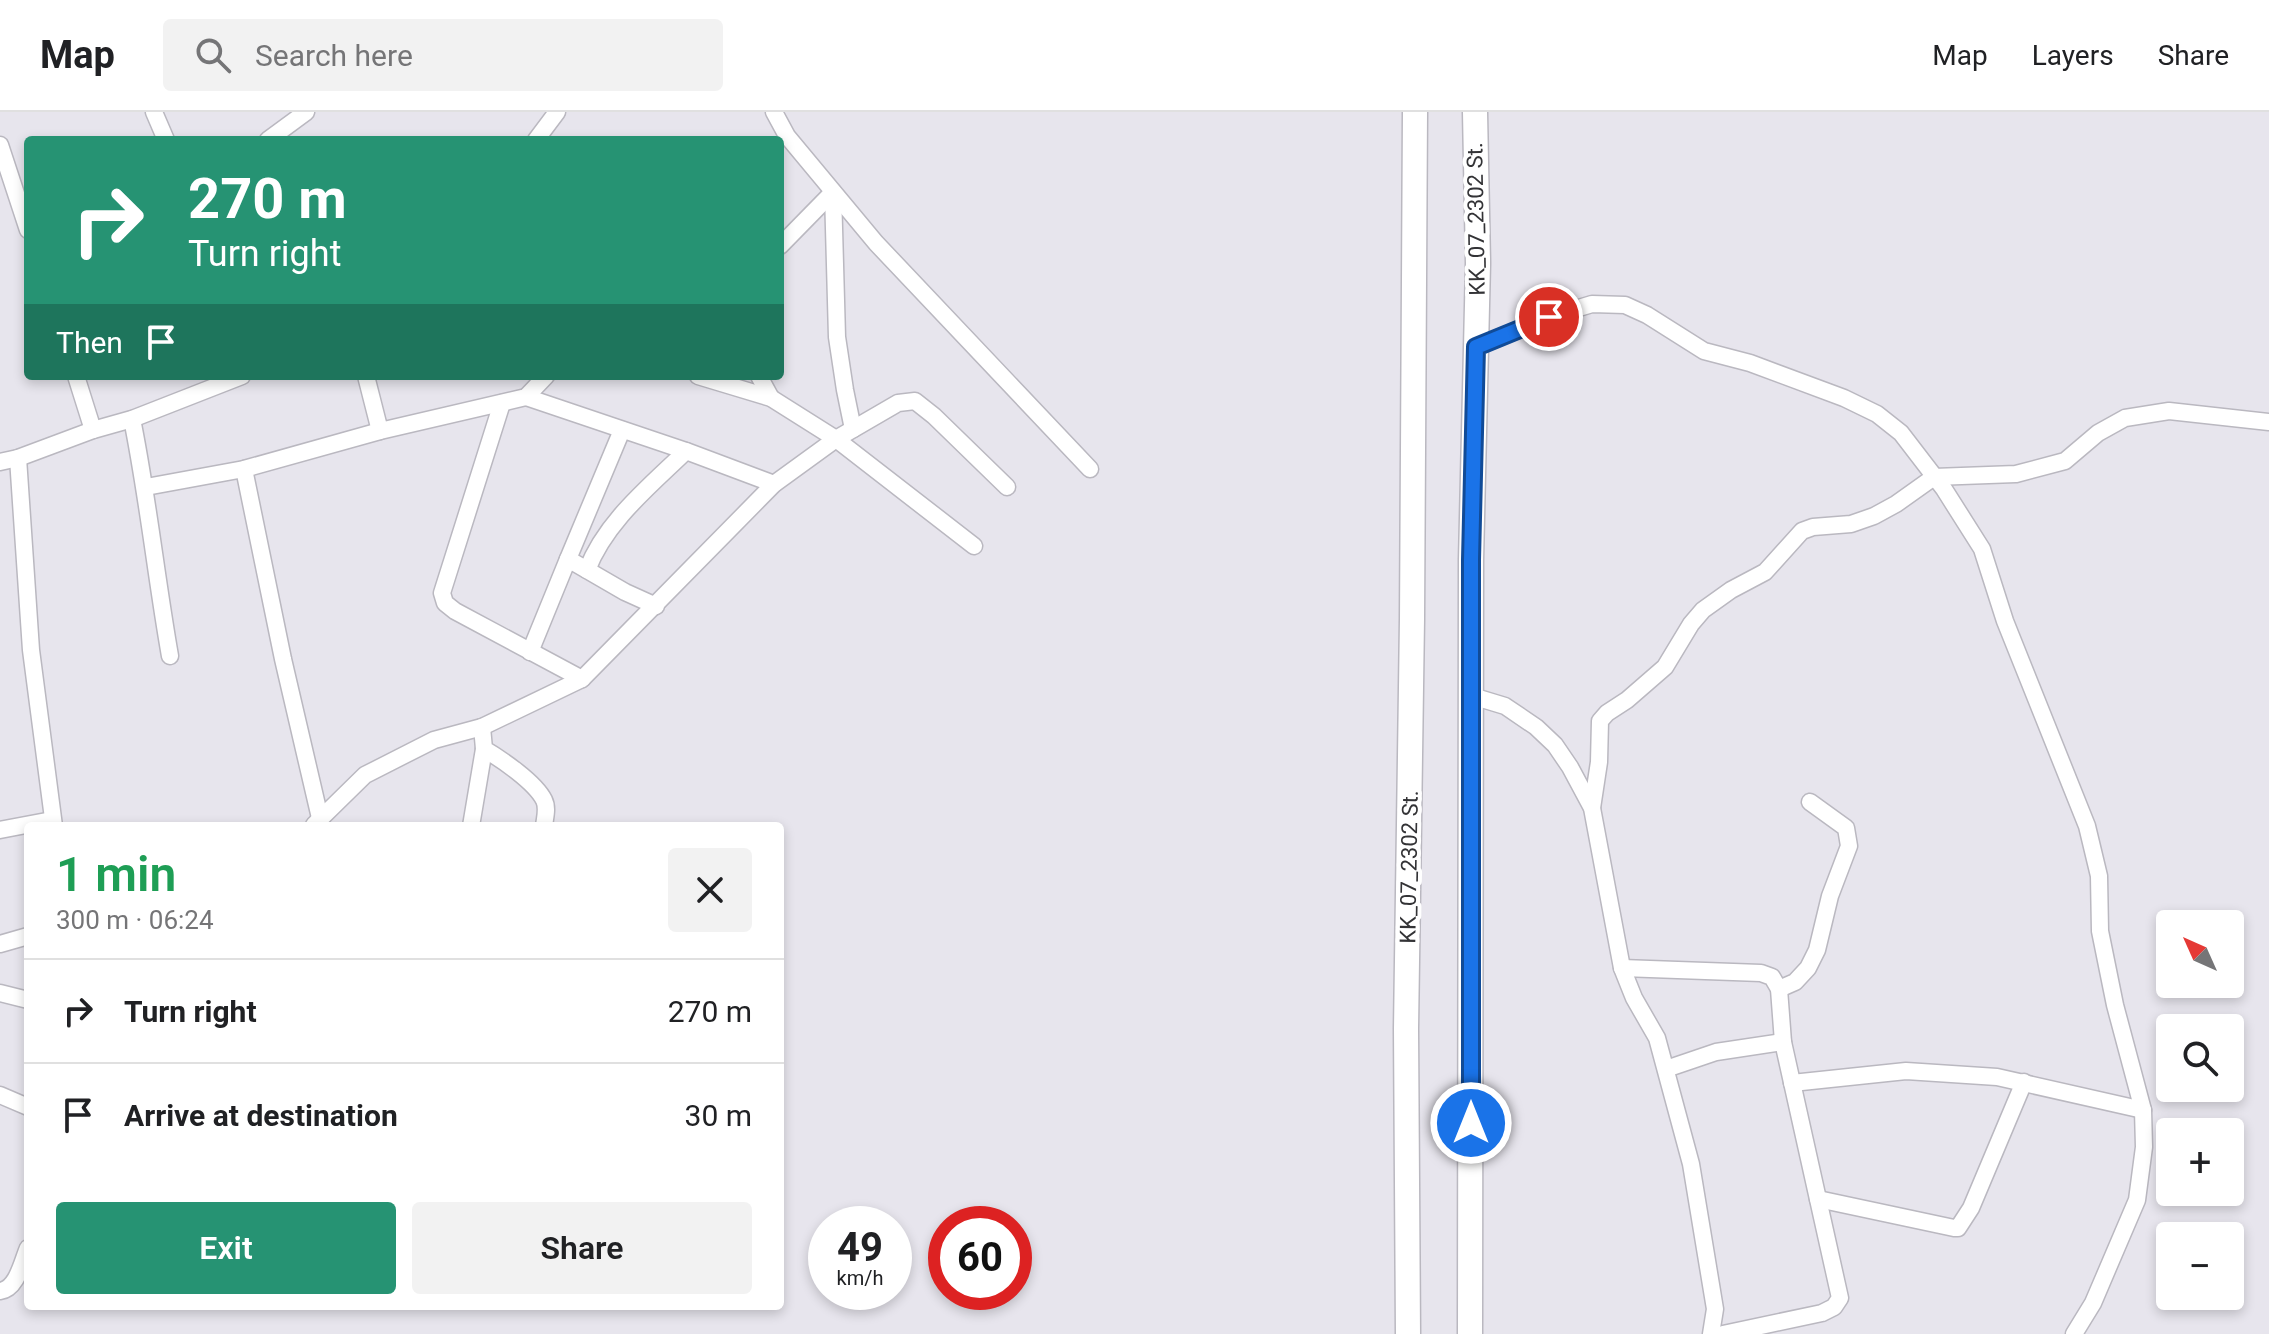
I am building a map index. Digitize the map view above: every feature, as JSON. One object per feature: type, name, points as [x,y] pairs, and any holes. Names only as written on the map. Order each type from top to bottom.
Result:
[{"type":"main road","name":"KK_07_2302 St.","points":[[1408,1334],[1406,1029],[1415,112]]},
{"type":"main road","name":"KK_07_2302 St.","points":[[1470,1334],[1471,560],[1478,263],[1475,112]]},
{"type":"street","points":[[154,112],[164,136]]},
{"type":"street","points":[[273,136],[306,112]]},
{"type":"street","points":[[539,136],[557,112]]},
{"type":"street","points":[[774,112],[783,136]]},
{"type":"street","points":[[784,140],[911,282],[1090,469]]},
{"type":"street","points":[[0,145],[24,218]]},
{"type":"street","points":[[784,242],[833,192]]},
{"type":"street","points":[[833,192],[837,337],[853,429]]},
{"type":"street","points":[[1476,347],[1549,317],[1592,304],[1625,305],[1647,315],[1704,351],[1750,363],[1844,398],[1877,414],[1901,433],[1982,549],[2005,621],[2087,826],[2099,876],[2100,931],[2143,1110],[2144,1147],[2137,1200],[2093,1303],[2074,1334]]},
{"type":"street","points":[[77,380],[93,430]]},
{"type":"street","points":[[0,462],[132,419],[232,380]]},
{"type":"street","points":[[367,380],[380,431]]},
{"type":"street","points":[[146,487],[244,469],[380,431],[526,397],[542,380]]},
{"type":"street","points":[[711,380],[771,398],[836,439],[974,546]]},
{"type":"street","points":[[761,380],[771,398]]},
{"type":"street","points":[[526,397],[774,484]]},
{"type":"street","points":[[316,822],[365,775],[434,740],[482,727],[582,679],[774,484],[836,439],[898,403],[915,401],[1007,487]]},
{"type":"street","points":[[502,403],[442,593],[445,603],[455,611],[582,679]]},
{"type":"street","points":[[1711,1334],[1715,1309],[1691,1164],[1657,1038],[1634,998],[1622,968],[1592,808],[1599,762],[1600,721],[1665,667],[1703,610],[1731,590],[1765,572],[1802,531],[1813,527],[1851,524],[1874,516],[1934,477],[2016,474],[2065,461],[2098,433],[2125,418],[2169,411],[2269,422]]},
{"type":"street","points":[[132,419],[146,487],[155,573],[170,656]]},
{"type":"street","points":[[530,652],[622,430]]},
{"type":"street","points":[[587,570],[594,550],[614,522],[686,451]]},
{"type":"street","points":[[18,458],[31,650],[53,822]]},
{"type":"street","points":[[244,469],[316,822]]},
{"type":"street","points":[[568,559],[656,606]]},
{"type":"street","points":[[1472,696],[1505,706],[1536,727],[1555,745],[1592,808]]},
{"type":"street","points":[[472,822],[484,749],[482,727]]},
{"type":"street","points":[[484,749],[505,761],[538,792],[547,809],[545,822]]},
{"type":"street","points":[[1779,989],[1802,975],[1817,950],[1830,896],[1849,846],[1846,828],[1810,802]]},
{"type":"street","points":[[0,830],[24,827]]},
{"type":"street","points":[[0,944],[24,937]]},
{"type":"street","points":[[1622,968],[1761,973],[1772,977],[1779,989],[1783,1042],[1840,1298],[1834,1307],[1822,1313],[1723,1334]]},
{"type":"street","points":[[0,993],[24,999]]},
{"type":"street","points":[[1666,1069],[1716,1052],[1783,1042]]},
{"type":"street","points":[[1792,1083],[1906,1071],[1997,1077],[2143,1110]]},
{"type":"street","points":[[1818,1199],[1958,1228],[1971,1208],[2024,1082]]},
{"type":"street","points":[[0,1095],[24,1105]]},
{"type":"street","points":[[0,1291],[12,1285],[24,1257]]},
{"type":"route","points":[[1471,1123],[1471,560],[1476,347],[1549,317]]}]
